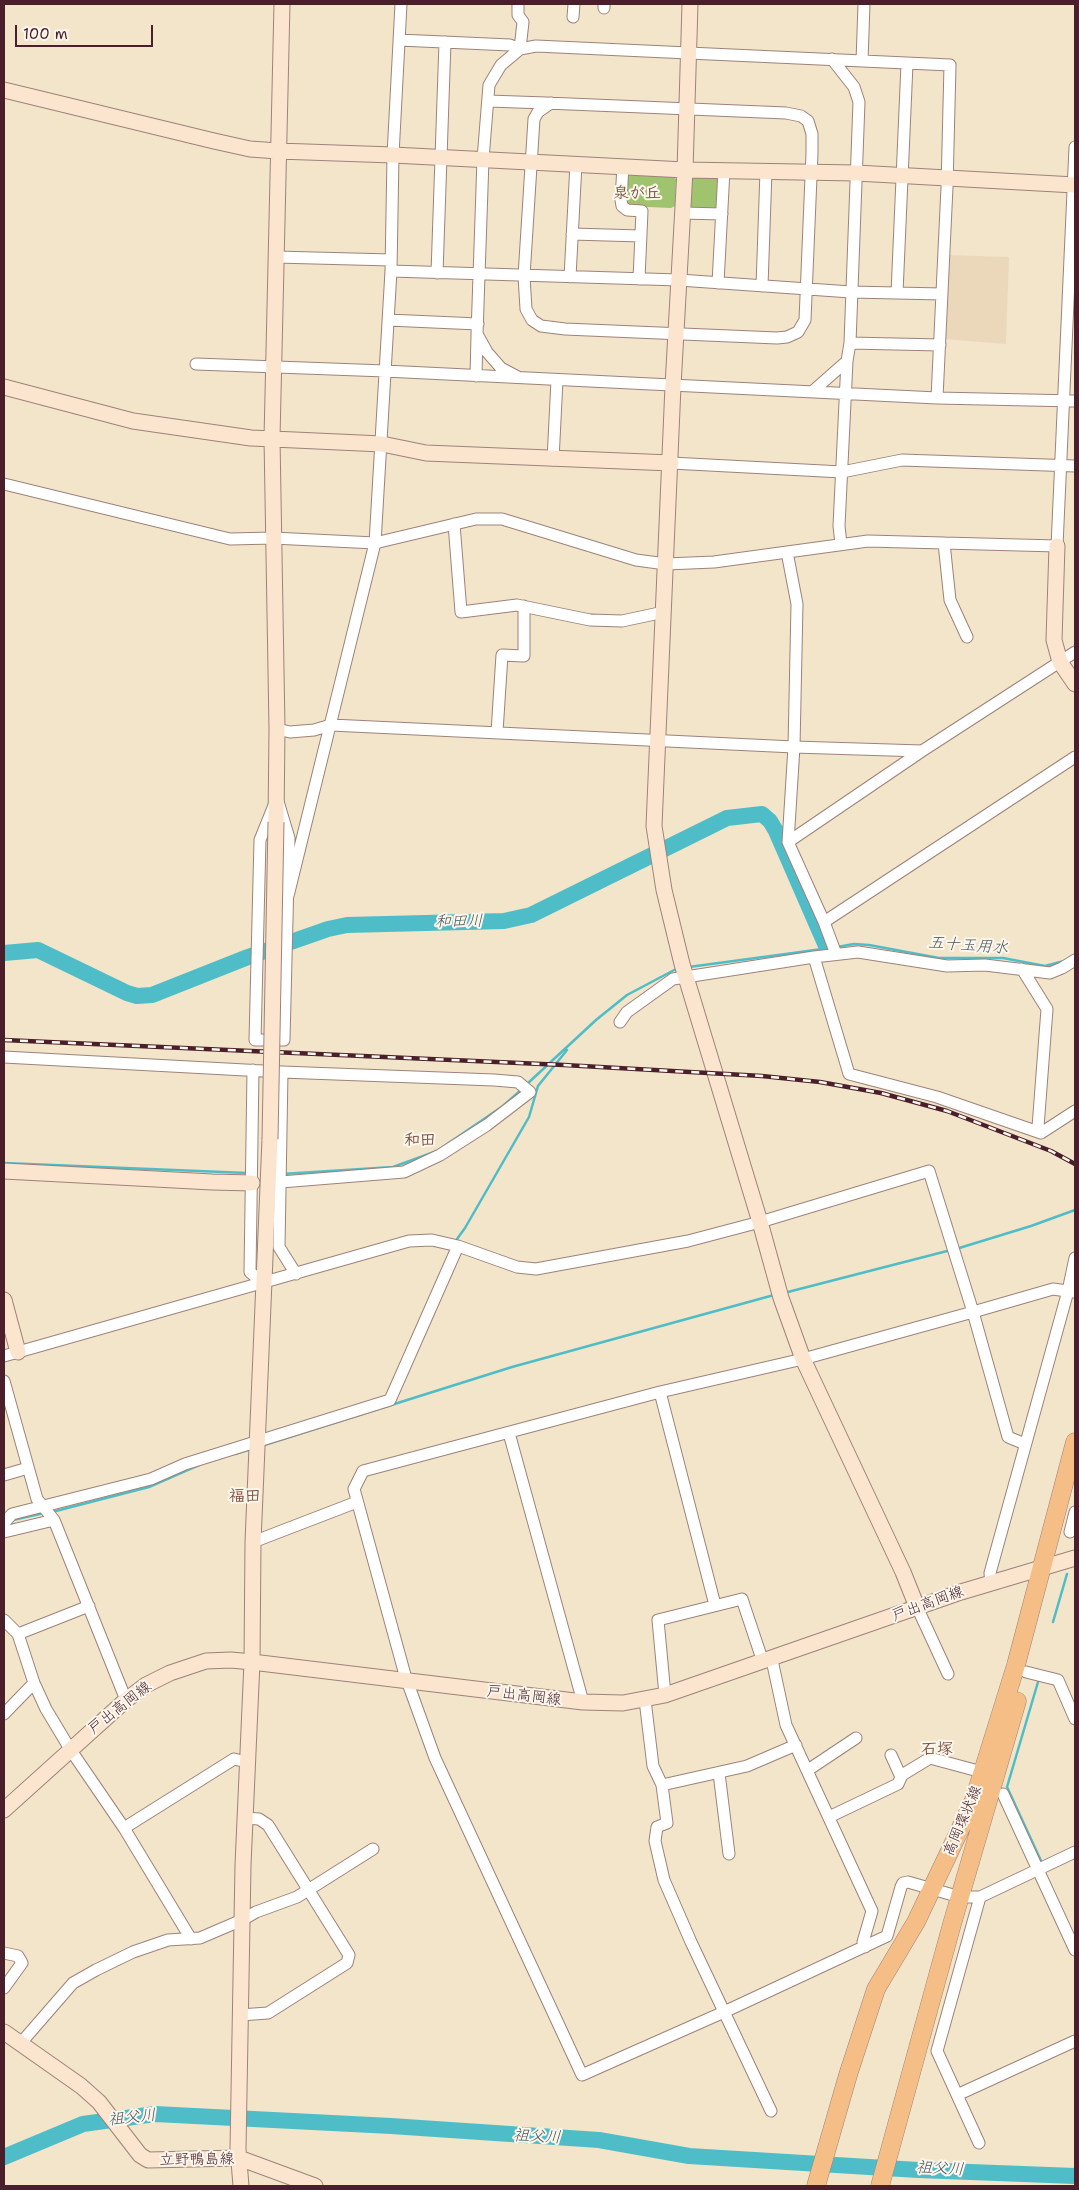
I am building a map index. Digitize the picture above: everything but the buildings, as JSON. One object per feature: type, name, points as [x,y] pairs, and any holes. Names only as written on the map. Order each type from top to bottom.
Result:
[{"type":"main road","name":"高岡環状線","points":[[816,2185],[876,1989],[916,1922],[974,1800],[1047,1565],[1072,1470],[1075,1442]]},
{"type":"main road","name":"高岡環状線","points":[[880,2186],[960,1897],[1026,1672],[1047,1565]]},
{"type":"street","points":[[241,2186],[239,2096],[242,1920],[252,1662],[257,1447],[270,1139],[278,798],[272,438],[282,4]]},
{"type":"street","points":[[288,896],[375,543],[391,265],[392,154],[401,4]]},
{"type":"street","points":[[518,4],[518,15],[523,22],[520,49]]},
{"type":"street","points":[[573,17],[574,4]]},
{"type":"street","points":[[690,4],[685,170],[678,280],[657,740],[654,826],[659,861],[664,890],[684,971],[780,1294],[803,1359],[903,1572],[917,1608],[948,1674]]},
{"type":"street","points":[[862,61],[864,4]]},
{"type":"street","points":[[399,40],[510,45],[520,49]]},
{"type":"street","points":[[437,273],[445,42]]},
{"type":"street","points":[[476,376],[481,275],[483,159],[489,85],[501,65],[520,49],[536,46],[688,52],[950,65],[937,398]]},
{"type":"street","points":[[832,59],[854,87],[859,102],[850,343],[847,361],[839,526],[841,544]]},
{"type":"street","points":[[897,293],[907,64]]},
{"type":"street","points":[[4,90],[214,142],[250,149],[392,154],[685,170],[856,173],[947,180],[1074,185]]},
{"type":"street","points":[[488,101],[551,103],[686,109],[786,112],[801,116],[808,121],[812,134],[805,320],[798,332],[787,337],[565,329],[541,326],[532,320],[526,309],[524,276],[534,119],[538,112],[551,103]]},
{"type":"street","points":[[1075,147],[1059,466],[1054,640],[1060,662],[1075,684]]},
{"type":"street","points":[[570,277],[576,164]]},
{"type":"street","points":[[624,166],[622,206],[627,210],[642,212],[639,279]]},
{"type":"street","points":[[718,283],[724,170]]},
{"type":"street","points":[[762,286],[766,171]]},
{"type":"street","points":[[682,213],[722,214]]},
{"type":"street","points":[[572,234],[641,236]]},
{"type":"street","points":[[276,257],[391,265],[437,273],[678,280],[852,292],[942,294]]},
{"type":"street","points":[[388,320],[478,329]]},
{"type":"street","points":[[478,329],[486,352],[501,368],[521,379]]},
{"type":"street","points":[[850,343],[940,345]]},
{"type":"street","points":[[813,391],[847,361]]},
{"type":"street","points":[[196,364],[846,392],[937,398],[1075,401]]},
{"type":"street","points":[[554,460],[557,380]]},
{"type":"street","points":[[4,387],[133,421],[178,429],[272,438],[382,444],[426,453],[842,472],[902,460],[1075,466]]},
{"type":"street","points":[[4,484],[230,538],[375,543],[476,519],[502,519],[636,560],[666,564],[714,562],[868,541],[1057,546]]},
{"type":"street","points":[[454,524],[461,612],[517,605],[590,620],[622,621],[664,612]]},
{"type":"street","points":[[944,543],[950,600],[967,637]]},
{"type":"street","points":[[787,552],[797,604],[794,747],[788,842],[824,922],[833,948]]},
{"type":"street","points":[[497,732],[502,655],[524,656],[524,606]]},
{"type":"street","points":[[788,842],[922,751],[1075,652]]},
{"type":"street","points":[[277,729],[290,732],[314,730],[331,725],[794,747],[922,751]]},
{"type":"street","points":[[824,922],[1075,757]]},
{"type":"street","points":[[278,798],[289,838],[284,1040],[255,1040],[260,840],[278,798]]},
{"type":"street","points":[[620,1022],[627,1012],[684,971],[814,957],[833,948],[947,966],[985,964],[1050,972],[1062,968],[1075,960]]},
{"type":"street","points":[[814,957],[849,1074],[937,1097],[1041,1133]]},
{"type":"street","points":[[1022,969],[1047,1009],[1038,1127],[1041,1133]]},
{"type":"street","points":[[4,1057],[518,1082],[530,1092],[487,1125],[440,1155],[404,1172],[281,1181]]},
{"type":"street","points":[[253,1070],[250,1272],[264,1284]]},
{"type":"street","points":[[282,1072],[279,1247],[296,1274]]},
{"type":"street","points":[[1041,1133],[1075,1111]]},
{"type":"street","points":[[252,1133],[282,1134]]},
{"type":"street","points":[[4,1300],[11,1354],[264,1284],[409,1241],[432,1240],[458,1246],[517,1267],[536,1269],[688,1241],[760,1222],[929,1171],[1008,1437],[1025,1444]]},
{"type":"street","points":[[4,1172],[212,1182],[252,1176]]},
{"type":"street","points":[[4,1532],[49,1513],[151,1479],[185,1464],[257,1447],[390,1400],[458,1246]]},
{"type":"street","points":[[991,1583],[990,1573],[1025,1444],[1072,1292],[1075,1258]]},
{"type":"street","points":[[1072,1292],[1053,1289],[803,1359],[660,1392],[363,1472],[354,1489],[407,1682],[435,1758],[582,2075],[724,2012],[887,1936],[903,1883],[908,1882],[960,1897],[980,1897],[1075,1852]]},
{"type":"street","points":[[4,1381],[36,1499],[49,1513],[89,1606],[126,1700]]},
{"type":"street","points":[[660,1392],[715,1605]]},
{"type":"street","points":[[509,1433],[583,1702]]},
{"type":"street","points":[[4,1474],[28,1468]]},
{"type":"street","points":[[254,1542],[357,1502]]},
{"type":"street","points":[[1070,1532],[1075,1512]]},
{"type":"street","points":[[7,1518],[49,1513]]},
{"type":"street","name":"戸出高岡線","points":[[4,1810],[70,1749],[146,1685],[170,1673],[206,1662],[231,1660],[252,1662],[583,1702],[622,1703],[665,1696],[991,1583],[1075,1558]]},
{"type":"street","points":[[665,1696],[658,1620],[742,1599],[768,1661],[786,1725],[872,1911],[863,1942],[865,1947]]},
{"type":"street","points":[[18,1634],[89,1606]]},
{"type":"street","points":[[4,1620],[18,1634],[34,1683],[46,1709],[70,1749],[124,1828],[191,1939]]},
{"type":"street","points":[[1026,1672],[1058,1680],[1075,1719]]},
{"type":"street","points":[[4,1714],[34,1683]]},
{"type":"street","points":[[645,1700],[653,1766],[662,1785],[667,1823],[657,1827],[655,1841],[664,1880],[771,2111]]},
{"type":"street","points":[[808,1770],[856,1738]]},
{"type":"street","points":[[662,1785],[747,1766],[796,1745]]},
{"type":"street","points":[[890,1755],[901,1777]]},
{"type":"street","points":[[829,1817],[898,1784],[901,1777],[930,1758],[982,1772]]},
{"type":"street","points":[[124,1828],[234,1759],[247,1762]]},
{"type":"street","points":[[719,1773],[729,1854]]},
{"type":"street","points":[[1003,1794],[1075,1950]]},
{"type":"street","points":[[240,2015],[268,2013],[347,1963],[349,1955],[268,1826],[259,1819],[245,1818]]},
{"type":"street","points":[[20,2044],[73,1983],[132,1952],[168,1940],[200,1938],[308,1891],[373,1849]]},
{"type":"street","points":[[979,2143],[937,2051],[980,1897]]},
{"type":"street","points":[[4,1953],[18,1956],[22,1963],[4,1988]]},
{"type":"street","name":"立野鴨島線","points":[[4,2032],[81,2086],[99,2102],[140,2155],[148,2160],[239,2153],[315,2186]]},
{"type":"street","points":[[957,2095],[1075,2041]]},
{"type":"shaded area","points":[[947,255],[1009,257],[1006,344],[944,339]]},
{"type":"green space","points":[[628,174],[671,174],[676,179],[675,206],[671,208],[625,206]]},
{"type":"green space","points":[[691,176],[717,177],[720,182],[719,208],[687,210]]},
{"type":"waterway","name":"和田川","points":[[4,953],[38,950],[127,993],[137,996],[152,995],[248,957],[328,929],[347,925],[504,921],[531,915],[727,818],[762,814],[770,821],[776,831],[827,948]]},
{"type":"waterway","name":"五十玉用水","points":[[837,947],[854,944],[869,945],[939,958],[1003,958],[1045,966],[1064,961]]},
{"type":"waterway","points":[[689,967],[830,948]]},
{"type":"waterway","points":[[527,1084],[596,1020],[627,995],[678,968]]},
{"type":"waterway","points":[[457,1239],[529,1117],[538,1086],[567,1050]]},
{"type":"waterway","points":[[282,1174],[393,1167],[437,1151],[503,1106],[521,1090]]},
{"type":"waterway","points":[[4,1163],[247,1173]]},
{"type":"waterway","points":[[956,1249],[1031,1226],[1075,1210]]},
{"type":"waterway","points":[[784,1293],[951,1250]]},
{"type":"waterway","points":[[261,1446],[512,1367],[774,1295]]},
{"type":"waterway","points":[[235,1454],[251,1449]]},
{"type":"waterway","points":[[52,1512],[149,1487],[199,1465]]},
{"type":"waterway","points":[[13,1520],[44,1513]]},
{"type":"waterway","points":[[1053,1622],[1067,1574]]},
{"type":"waterway","points":[[1038,1682],[1007,1787],[1042,1863]]},
{"type":"waterway","name":"祖父川","points":[[4,2157],[83,2124],[155,2114],[391,2126],[599,2140],[689,2156],[918,2170],[1075,2176]]},
{"type":"railway","points":[[4,1040],[564,1065],[762,1076],[820,1082],[881,1093],[947,1111],[1051,1151],[1075,1164]]},
{"type":"district","name":"泉が丘","points":[[637,194]]},
{"type":"district","name":"和田","points":[[420,1141]]},
{"type":"district","name":"福田","points":[[245,1497]]},
{"type":"district","name":"石塚","points":[[937,1750]]}]
